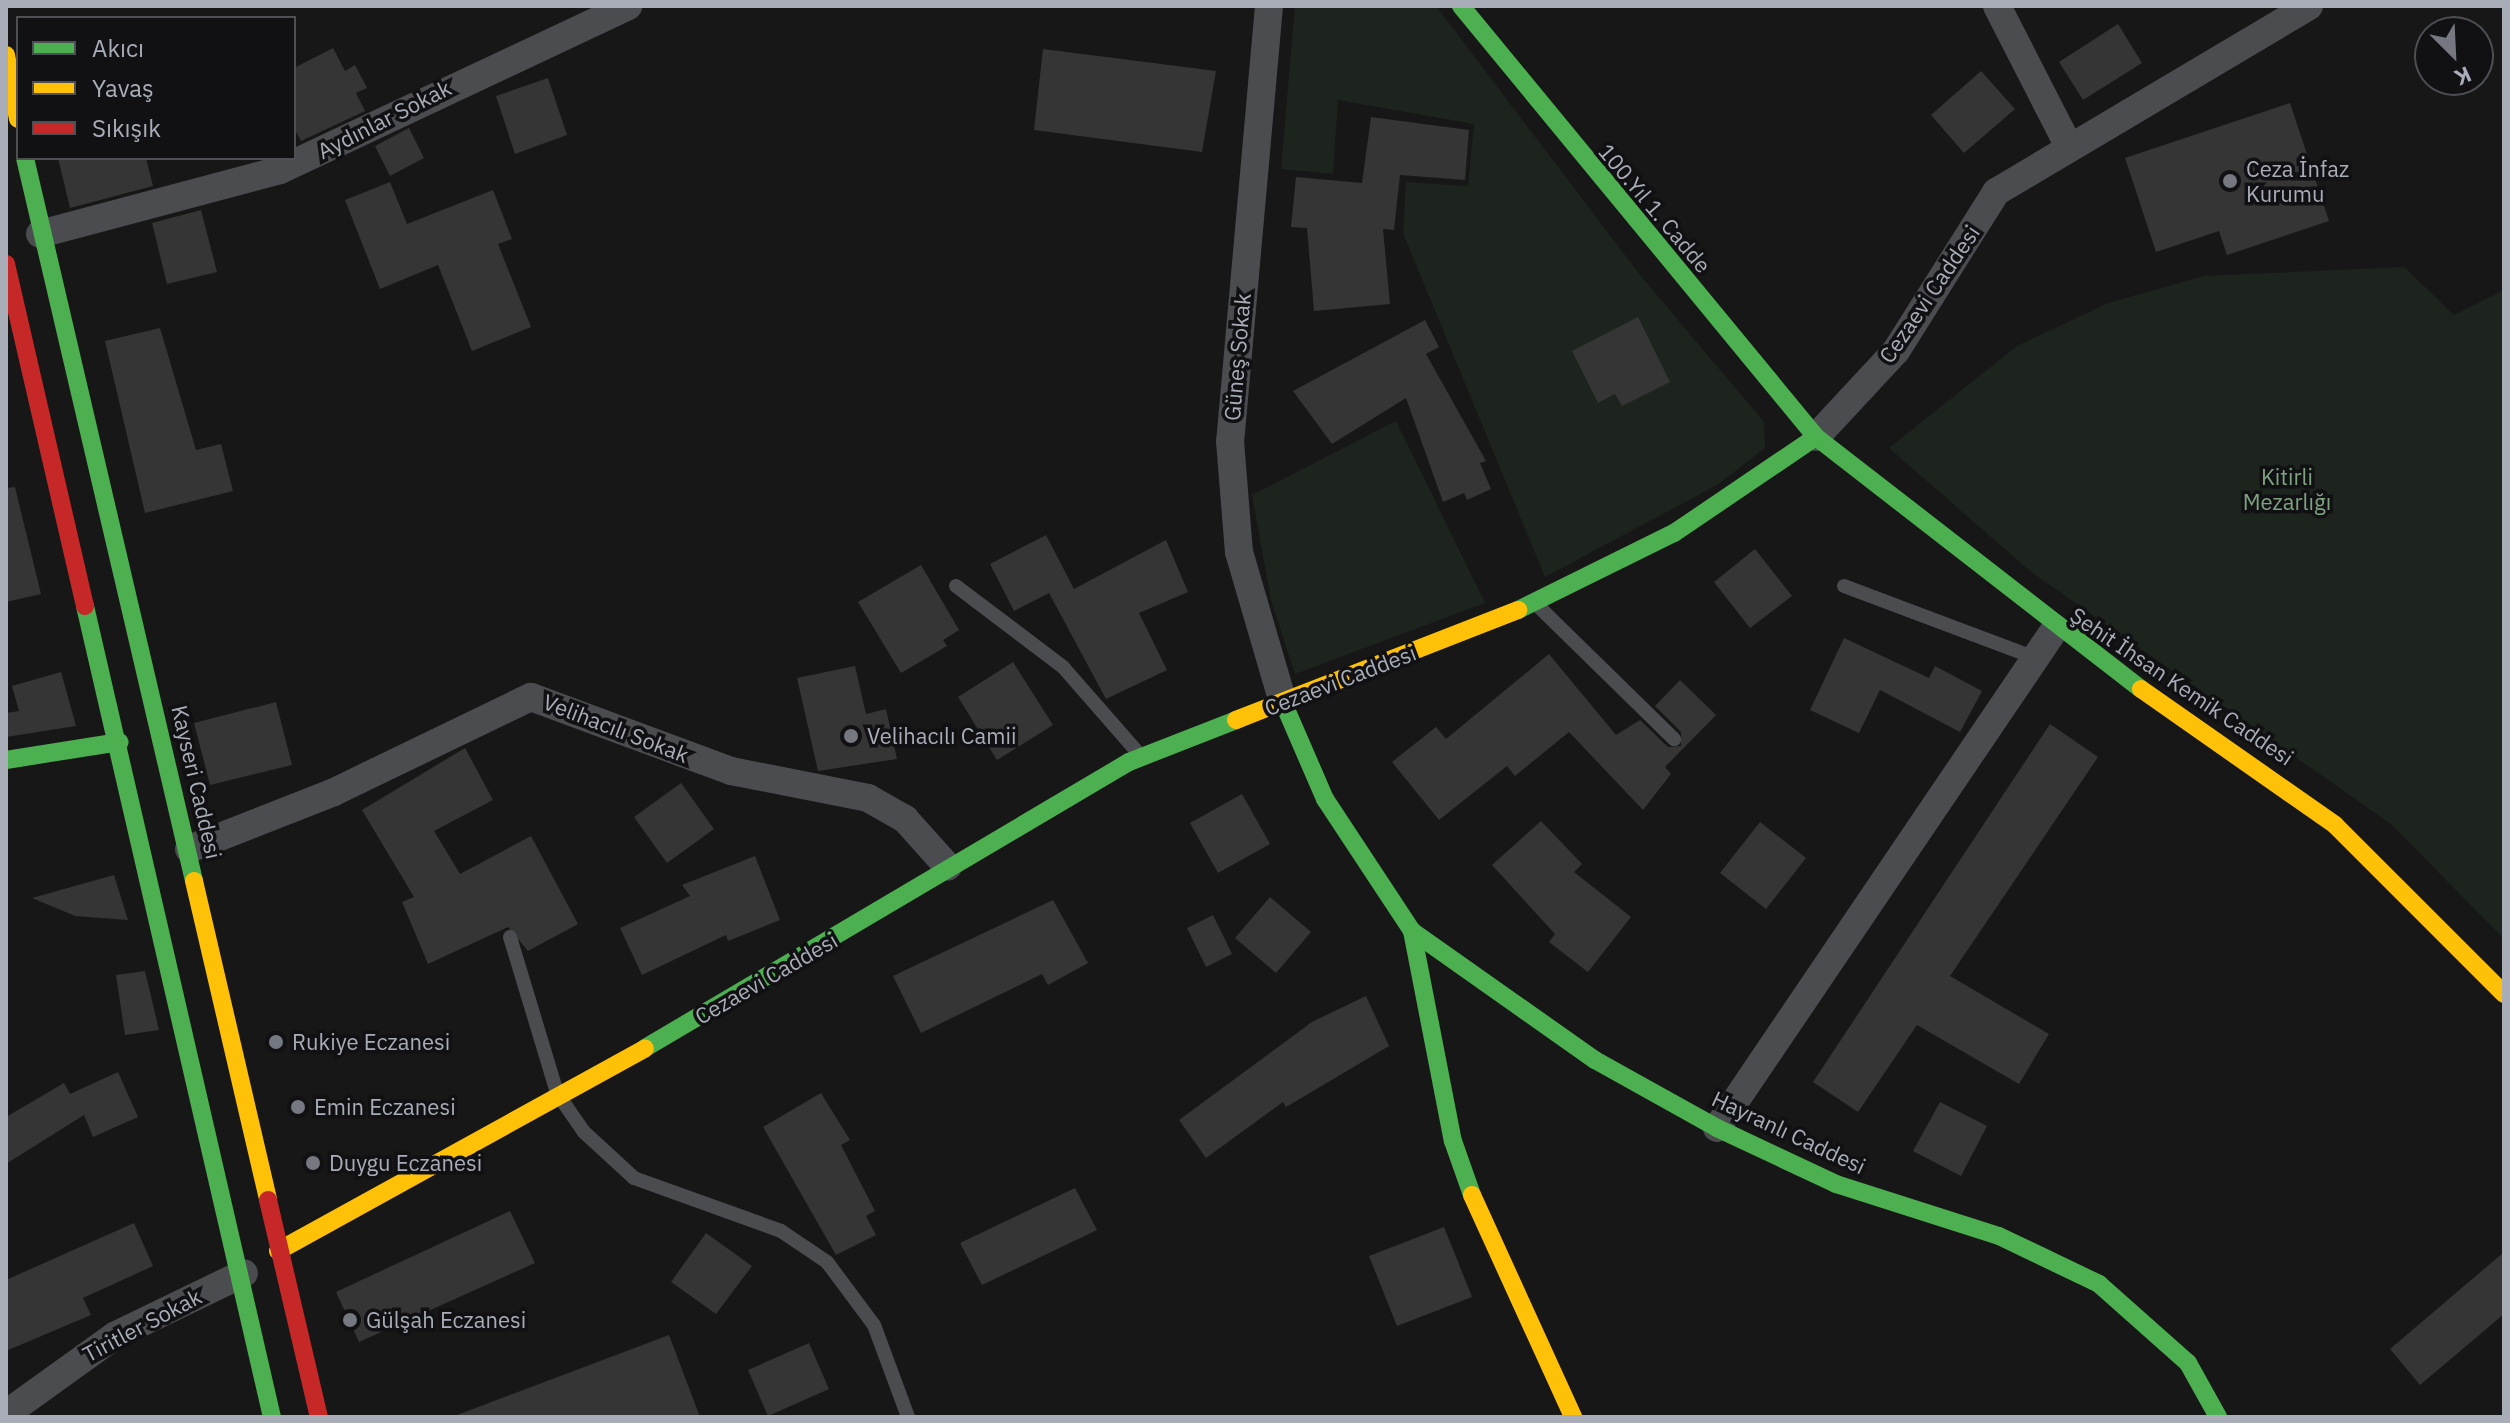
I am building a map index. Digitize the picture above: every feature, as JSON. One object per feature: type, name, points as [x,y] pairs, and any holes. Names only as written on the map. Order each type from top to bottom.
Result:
[{"type":"street","name":"Aydınlar Sokak","points":[[40,234],[280,170],[628,6]]},
{"type":"street","name":"Güneş Sokak","points":[[1269,6],[1230,441],[1239,552],[1283,702]]},
{"type":"street","name":"100.Yıl 1. Cadde","points":[[1461,6],[1816,437]]},
{"type":"street","points":[[1997,6],[2068,145]]},
{"type":"street","name":"Cezaevi Caddesi","points":[[278,1251],[557,1093],[691,1022],[948,867],[1141,757],[1535,603],[1674,533],[1816,437],[1896,351],[1996,192],[2068,145],[2309,6]]},
{"type":"street","points":[[6,55],[16,108]]},
{"type":"street","name":"Kayseri Caddesi","points":[[25,160],[40,234],[189,849],[278,1251],[319,1417]]},
{"type":"street","points":[[6,264],[244,1273],[272,1417]]},
{"type":"street","name":"Şehit İhsan Kemik Caddesi","points":[[1816,437],[2055,629],[2335,825],[2504,994]]},
{"type":"street","points":[[1717,1128],[2033,657],[2055,629]]},
{"type":"street","name":"Velihacılı Sokak","points":[[189,849],[332,793],[531,697],[731,771],[868,798],[905,819],[948,867]]},
{"type":"street","points":[[1283,702],[1325,799],[1412,931],[1453,1141],[1489,1246],[1573,1417]]},
{"type":"street","points":[[6,760],[120,742]]},
{"type":"street","name":"Hayranlı Caddesi","points":[[1412,931],[1595,1060],[1717,1128],[1836,1184],[1999,1236],[2099,1284],[2188,1363],[2218,1417]]},
{"type":"street","name":"Tiritler Sokak","points":[[6,1414],[116,1335],[244,1273]]},
{"type":"lane","points":[[956,586],[1063,667],[1141,757]]},
{"type":"lane","points":[[1844,586],[2033,657]]},
{"type":"lane","points":[[1535,603],[1674,739]]},
{"type":"lane","points":[[510,937],[557,1093],[609,1160],[634,1178],[789,1236],[849,1282],[874,1325],[908,1417]]},
{"type":"green space","points":[[1295,6],[1436,6],[1640,275],[1764,422],[1765,448],[1717,485],[1545,577],[1403,233],[1406,182],[1468,186],[1474,124],[1338,100],[1333,174],[1281,169]]},
{"type":"green space","name":"Kitirli Mezarlığı","points":[[2404,267],[2454,315],[2504,290],[2504,939],[2391,824],[2030,571],[1889,448],[2017,346],[2108,303],[2204,276]]},
{"type":"green space","points":[[1396,421],[1485,603],[1295,674],[1271,600],[1252,495]]},
{"type":"building","points":[[2118,24],[2142,63],[2083,100],[2059,62]]},
{"type":"building","points":[[333,48],[345,71],[355,65],[367,88],[356,93],[365,111],[301,141],[296,132],[296,67]]},
{"type":"building","points":[[1043,49],[1216,71],[1202,152],[1034,130]]},
{"type":"building","points":[[1981,71],[2015,109],[1964,153],[1931,115]]},
{"type":"building","points":[[548,78],[567,135],[515,154],[496,96]]},
{"type":"building","name":"Ceza İnfaz Kurumu","points":[[2290,103],[2329,221],[2227,255],[2219,231],[2156,252],[2125,158]]},
{"type":"building","points":[[1371,117],[1469,130],[1465,180],[1400,175],[1394,230],[1383,229],[1390,304],[1314,311],[1307,228],[1291,227],[1296,177],[1362,183]]},
{"type":"building","points":[[409,128],[424,158],[390,176],[375,146]]},
{"type":"building","points":[[58,160],[146,160],[153,186],[70,208]]},
{"type":"building","points":[[390,182],[407,224],[493,190],[512,239],[498,244],[531,327],[472,351],[438,265],[380,289],[345,200]]},
{"type":"building","points":[[201,210],[217,272],[167,284],[152,223]]},
{"type":"building","points":[[1638,317],[1670,382],[1622,406],[1615,394],[1598,403],[1572,351]]},
{"type":"building","points":[[1425,320],[1439,347],[1426,354],[1486,461],[1480,463],[1491,489],[1467,500],[1464,493],[1443,502],[1406,398],[1332,444],[1293,391]]},
{"type":"building","points":[[160,328],[196,450],[221,444],[233,491],[145,513],[105,341]]},
{"type":"building","points":[[15,487],[41,594],[6,602],[6,488]]},
{"type":"building","points":[[1046,535],[1074,589],[1166,540],[1188,592],[1139,613],[1167,670],[1106,699],[1049,593],[1014,611],[990,564]]},
{"type":"building","points":[[1755,549],[1792,596],[1750,628],[1714,582]]},
{"type":"building","points":[[921,565],[959,630],[943,640],[947,646],[901,673],[858,602]]},
{"type":"building","points":[[1844,638],[1929,678],[1935,666],[1982,691],[1960,732],[1880,690],[1859,733],[1810,710]]},
{"type":"building","points":[[1549,654],[1616,735],[1640,720],[1668,747],[1681,746],[1681,732],[1655,706],[1680,680],[1716,715],[1665,767],[1671,774],[1643,810],[1569,732],[1515,776],[1507,766],[1439,820],[1392,762],[1436,727],[1446,739]]},
{"type":"building","points":[[1013,662],[1053,725],[997,760],[958,697]]},
{"type":"building","name":"Velihacılı Camii","points":[[855,666],[866,714],[886,709],[897,759],[818,771],[797,678]]},
{"type":"building","points":[[61,672],[76,726],[6,737],[6,713],[19,711],[12,686]]},
{"type":"building","points":[[276,702],[292,765],[210,785],[194,723]]},
{"type":"building","points":[[2050,724],[2098,757],[1950,976],[2049,1034],[2019,1084],[1917,1025],[1858,1112],[1813,1082]]},
{"type":"building","points":[[465,748],[493,800],[434,831],[460,874],[531,836],[578,924],[528,951],[508,927],[428,964],[402,902],[414,897],[362,810]]},
{"type":"building","points":[[681,783],[714,829],[667,863],[634,817]]},
{"type":"building","points":[[1242,794],[1270,844],[1218,873],[1190,823]]},
{"type":"building","points":[[1541,821],[1582,864],[1574,872],[1631,917],[1588,972],[1549,942],[1555,934],[1492,865]]},
{"type":"building","points":[[1760,822],[1806,858],[1766,909],[1720,873]]},
{"type":"building","points":[[755,856],[780,920],[728,941],[726,935],[642,975],[620,928],[690,896],[682,885]]},
{"type":"building","points":[[114,875],[128,920],[75,916],[32,898]]},
{"type":"building","points":[[1270,897],[1311,932],[1276,973],[1235,938]]},
{"type":"building","points":[[1053,900],[1088,963],[1048,985],[1042,974],[921,1033],[893,976]]},
{"type":"building","points":[[1213,915],[1232,954],[1206,967],[1187,928]]},
{"type":"building","points":[[145,971],[159,1030],[125,1035],[116,975]]},
{"type":"building","points":[[1366,996],[1389,1046],[1286,1107],[1283,1102],[1206,1158],[1179,1120],[1312,1022]]},
{"type":"building","points":[[118,1072],[138,1117],[93,1137],[84,1115],[6,1164],[6,1117],[64,1083],[70,1094]]},
{"type":"building","points":[[821,1093],[850,1140],[841,1145],[875,1211],[866,1216],[876,1235],[836,1255],[763,1127]]},
{"type":"building","points":[[1940,1102],[1987,1126],[1961,1176],[1913,1151]]},
{"type":"building","points":[[1075,1188],[1097,1230],[982,1285],[960,1243]]},
{"type":"building","points":[[510,1211],[535,1263],[359,1342],[336,1292]]},
{"type":"building","points":[[134,1223],[153,1266],[83,1298],[91,1315],[6,1351],[6,1280]]},
{"type":"building","points":[[1444,1227],[1472,1297],[1397,1326],[1369,1256]]},
{"type":"building","points":[[706,1233],[752,1266],[716,1314],[671,1282]]},
{"type":"building","points":[[2504,1252],[2504,1314],[2420,1385],[2390,1349]]},
{"type":"building","points":[[669,1335],[700,1417],[457,1415]]},
{"type":"building","points":[[809,1343],[829,1389],[768,1416],[748,1370]]},
{"type":"traffic: fast","points":[[1461,6],[1816,437],[2141,689]]},
{"type":"traffic: fast","points":[[25,160],[194,881]]},
{"type":"traffic: fast","points":[[1518,610],[1674,533],[1816,437]]},
{"type":"traffic: fast","points":[[85,606],[272,1417]]},
{"type":"traffic: fast","points":[[1283,702],[1325,799],[1412,931],[1453,1141],[1472,1195]]},
{"type":"traffic: fast","points":[[645,1048],[1129,762],[1236,720]]},
{"type":"traffic: fast","points":[[6,760],[120,742]]},
{"type":"traffic: fast","points":[[1412,931],[1595,1060],[1717,1128],[1836,1184],[1999,1236],[2099,1284],[2188,1363],[2218,1417]]},
{"type":"traffic: slow","points":[[6,55],[16,108]]},
{"type":"traffic: slow","points":[[1236,720],[1518,610]]},
{"type":"traffic: slow","points":[[2141,689],[2335,825],[2504,994]]},
{"type":"traffic: slow","points":[[194,881],[268,1200]]},
{"type":"traffic: slow","points":[[278,1251],[645,1048]]},
{"type":"traffic: slow","points":[[1472,1195],[1573,1417]]},
{"type":"traffic: jam","points":[[6,264],[85,606]]},
{"type":"traffic: jam","points":[[268,1200],[319,1417]]},
{"type":"place","name":"Ceza İnfaz Kurumu","points":[[2230,181]]},
{"type":"place","name":"Velihacılı Camii","points":[[851,736]]},
{"type":"place","name":"Rukiye Eczanesi","points":[[276,1042]]},
{"type":"place","name":"Emin Eczanesi","points":[[298,1107]]},
{"type":"place","name":"Duygu Eczanesi","points":[[313,1163]]},
{"type":"place","name":"Gülşah Eczanesi","points":[[350,1320]]}]
